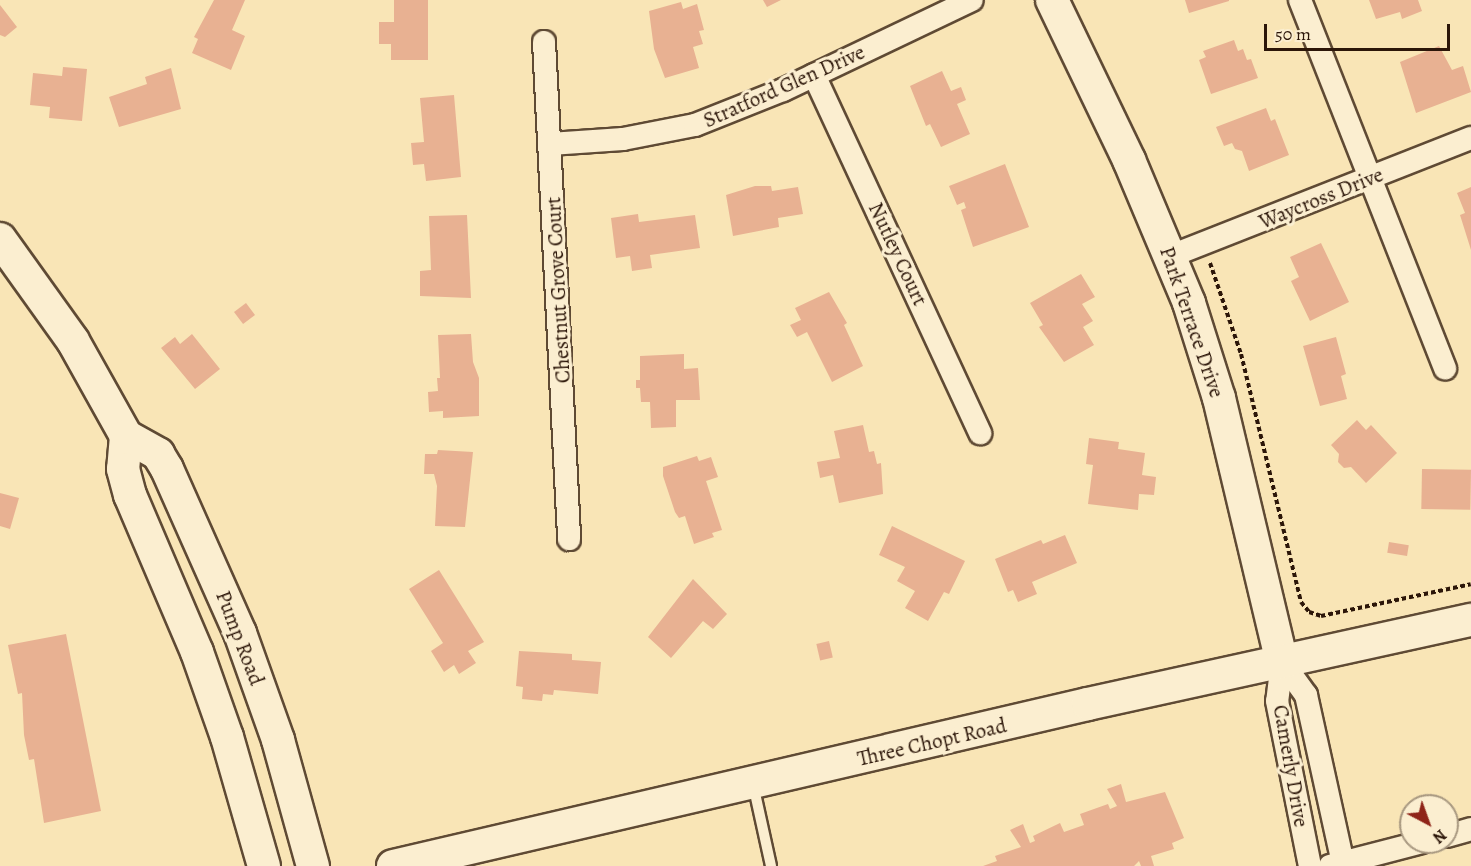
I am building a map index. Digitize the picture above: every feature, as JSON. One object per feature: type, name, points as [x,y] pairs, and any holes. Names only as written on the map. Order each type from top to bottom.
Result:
[{"type":"main road","name":"Park Terrace Drive","points":[[1052,0],[1171,256],[1219,398],[1282,662]]},
{"type":"main road","points":[[0,239],[73,341],[126,436],[123,470],[130,495],[197,652],[227,737],[264,866]]},
{"type":"main road","name":"Pump Road","points":[[126,436],[158,454],[196,529],[240,633],[278,740],[313,866]]},
{"type":"main road","name":"Three Chopt Road","points":[[393,866],[1471,620]]},
{"type":"street","name":"Stratford Glen Drive","points":[[550,144],[633,137],[694,125],[814,75],[972,0]]},
{"type":"street","points":[[1300,0],[1445,369]]},
{"type":"street","name":"Chestnut Grove Court","points":[[544,42],[569,539]]},
{"type":"street","name":"Nutley Court","points":[[814,75],[980,433]]},
{"type":"street","name":"Waycross Drive","points":[[1171,256],[1471,138]]},
{"type":"street","name":"Camerly Drive","points":[[1282,662],[1306,695],[1326,788],[1337,864]]},
{"type":"street","name":"Camerly Drive","points":[[1282,662],[1277,701],[1310,866]]},
{"type":"street","points":[[1287,752],[1318,749]]},
{"type":"street","points":[[1295,791],[1326,788]]},
{"type":"street","points":[[1337,864],[1399,848]]},
{"type":"lane","points":[[753,784],[771,866]]},
{"type":"path","points":[[1201,244],[1241,354],[1301,602],[1309,612],[1321,616],[1471,584]]},
{"type":"building","points":[[214,0],[245,0],[232,30],[245,36],[231,70],[192,53],[198,39],[194,37]]},
{"type":"building","points":[[394,0],[428,0],[428,60],[391,60],[391,44],[379,44],[379,22],[394,22]]},
{"type":"building","points":[[763,0],[781,0],[767,7]]},
{"type":"building","points":[[1185,0],[1229,0],[1229,1],[1189,13]]},
{"type":"building","points":[[1369,0],[1418,0],[1422,11],[1402,19],[1400,12],[1376,19]]},
{"type":"building","points":[[681,2],[683,9],[697,4],[704,30],[699,31],[703,44],[693,47],[699,68],[665,78],[654,49],[649,11]]},
{"type":"building","points":[[0,5],[17,27],[5,37],[0,35]]},
{"type":"building","points":[[1234,40],[1238,51],[1243,49],[1247,60],[1251,59],[1258,78],[1211,94],[1199,60],[1206,57],[1203,51]]},
{"type":"building","points":[[1439,46],[1452,70],[1463,66],[1471,92],[1416,113],[1400,62]]},
{"type":"building","points":[[63,67],[87,69],[82,121],[49,118],[50,107],[30,105],[33,73],[62,76]]},
{"type":"building","points":[[171,68],[181,109],[119,127],[109,97],[147,84],[145,77]]},
{"type":"building","points":[[942,71],[951,91],[961,87],[966,100],[957,104],[970,134],[941,147],[930,124],[926,126],[910,86]]},
{"type":"building","points":[[454,95],[461,177],[426,181],[424,164],[413,165],[411,143],[424,142],[420,98]]},
{"type":"building","points":[[1266,108],[1271,121],[1275,119],[1289,155],[1249,171],[1242,151],[1235,149],[1232,143],[1224,146],[1216,127]]},
{"type":"building","points":[[1005,164],[1029,227],[973,247],[961,210],[966,208],[964,202],[957,205],[949,186]]},
{"type":"building","points":[[755,186],[771,186],[772,191],[798,187],[803,214],[778,218],[779,227],[733,236],[726,195]]},
{"type":"building","points":[[1471,187],[1471,250],[1460,215],[1465,213],[1457,193]]},
{"type":"building","points":[[638,214],[639,222],[695,215],[700,248],[650,255],[652,268],[632,271],[630,256],[616,258],[611,218]]},
{"type":"building","points":[[467,215],[471,298],[420,296],[420,271],[431,270],[429,216]]},
{"type":"building","points":[[1321,243],[1349,302],[1310,321],[1291,281],[1299,277],[1290,257]]},
{"type":"building","points":[[1081,274],[1095,297],[1082,304],[1093,321],[1083,327],[1094,345],[1064,362],[1039,327],[1043,325],[1030,303]]},
{"type":"building","points":[[829,292],[847,323],[844,325],[863,366],[832,382],[807,332],[797,337],[790,325],[801,320],[795,308]]},
{"type":"building","points":[[246,303],[255,315],[243,324],[234,312]]},
{"type":"building","points":[[192,334],[220,369],[195,389],[161,348],[175,337],[180,344]]},
{"type":"building","points":[[471,334],[473,362],[479,378],[479,416],[443,418],[443,411],[429,412],[428,392],[438,391],[437,378],[440,378],[438,335]]},
{"type":"building","points":[[1336,337],[1346,374],[1341,376],[1347,399],[1320,406],[1303,346]]},
{"type":"building","points":[[684,354],[684,369],[698,368],[700,400],[676,400],[676,427],[651,428],[650,402],[641,402],[640,388],[636,388],[636,380],[640,380],[640,356]]},
{"type":"building","points":[[1357,420],[1366,430],[1371,425],[1397,453],[1366,483],[1351,467],[1344,468],[1338,462],[1339,454],[1331,445]]},
{"type":"building","points":[[863,425],[869,452],[874,451],[877,464],[881,463],[883,494],[839,503],[833,475],[820,478],[817,462],[840,458],[834,431]]},
{"type":"building","points":[[1089,438],[1119,442],[1118,449],[1145,453],[1142,475],[1156,477],[1154,495],[1139,494],[1138,510],[1088,504],[1093,465],[1086,464]]},
{"type":"building","points":[[438,450],[473,452],[465,527],[435,526],[437,486],[434,474],[424,474],[425,454],[437,454]]},
{"type":"building","points":[[697,456],[699,461],[711,457],[718,477],[706,481],[722,530],[712,533],[714,537],[694,544],[685,516],[679,518],[675,512],[663,476],[663,467]]},
{"type":"building","points":[[1422,469],[1471,470],[1470,510],[1421,509]]},
{"type":"building","points":[[0,493],[19,498],[10,529],[0,526]]},
{"type":"building","points":[[892,526],[965,561],[949,594],[944,592],[928,621],[905,608],[915,591],[897,581],[905,567],[879,555]]},
{"type":"building","points":[[1065,535],[1077,563],[1032,582],[1037,594],[1018,602],[1013,590],[1008,592],[995,559],[1041,540],[1043,544]]},
{"type":"building","points":[[1389,542],[1409,545],[1407,556],[1387,553]]},
{"type":"building","points":[[439,570],[484,642],[468,651],[476,663],[459,674],[454,665],[444,672],[431,651],[443,643],[409,589]]},
{"type":"building","points":[[693,579],[727,614],[713,629],[703,621],[671,658],[648,637]]},
{"type":"building","points":[[66,634],[101,811],[44,823],[34,759],[29,760],[24,735],[22,693],[18,694],[8,645]]},
{"type":"building","points":[[829,641],[833,658],[820,660],[816,644]]},
{"type":"building","points":[[519,651],[572,654],[572,660],[601,662],[598,694],[554,690],[553,695],[543,694],[542,701],[522,699],[523,687],[516,686]]},
{"type":"building","points":[[1121,784],[1126,802],[1165,792],[1182,833],[1184,838],[1172,843],[1174,849],[1151,856],[1154,866],[1141,866],[1139,861],[1134,866],[983,866],[997,861],[995,856],[1021,847],[1010,830],[1023,824],[1030,843],[1035,841],[1033,836],[1060,823],[1064,832],[1084,825],[1080,814],[1108,804],[1110,809],[1117,806],[1107,789]]}]
